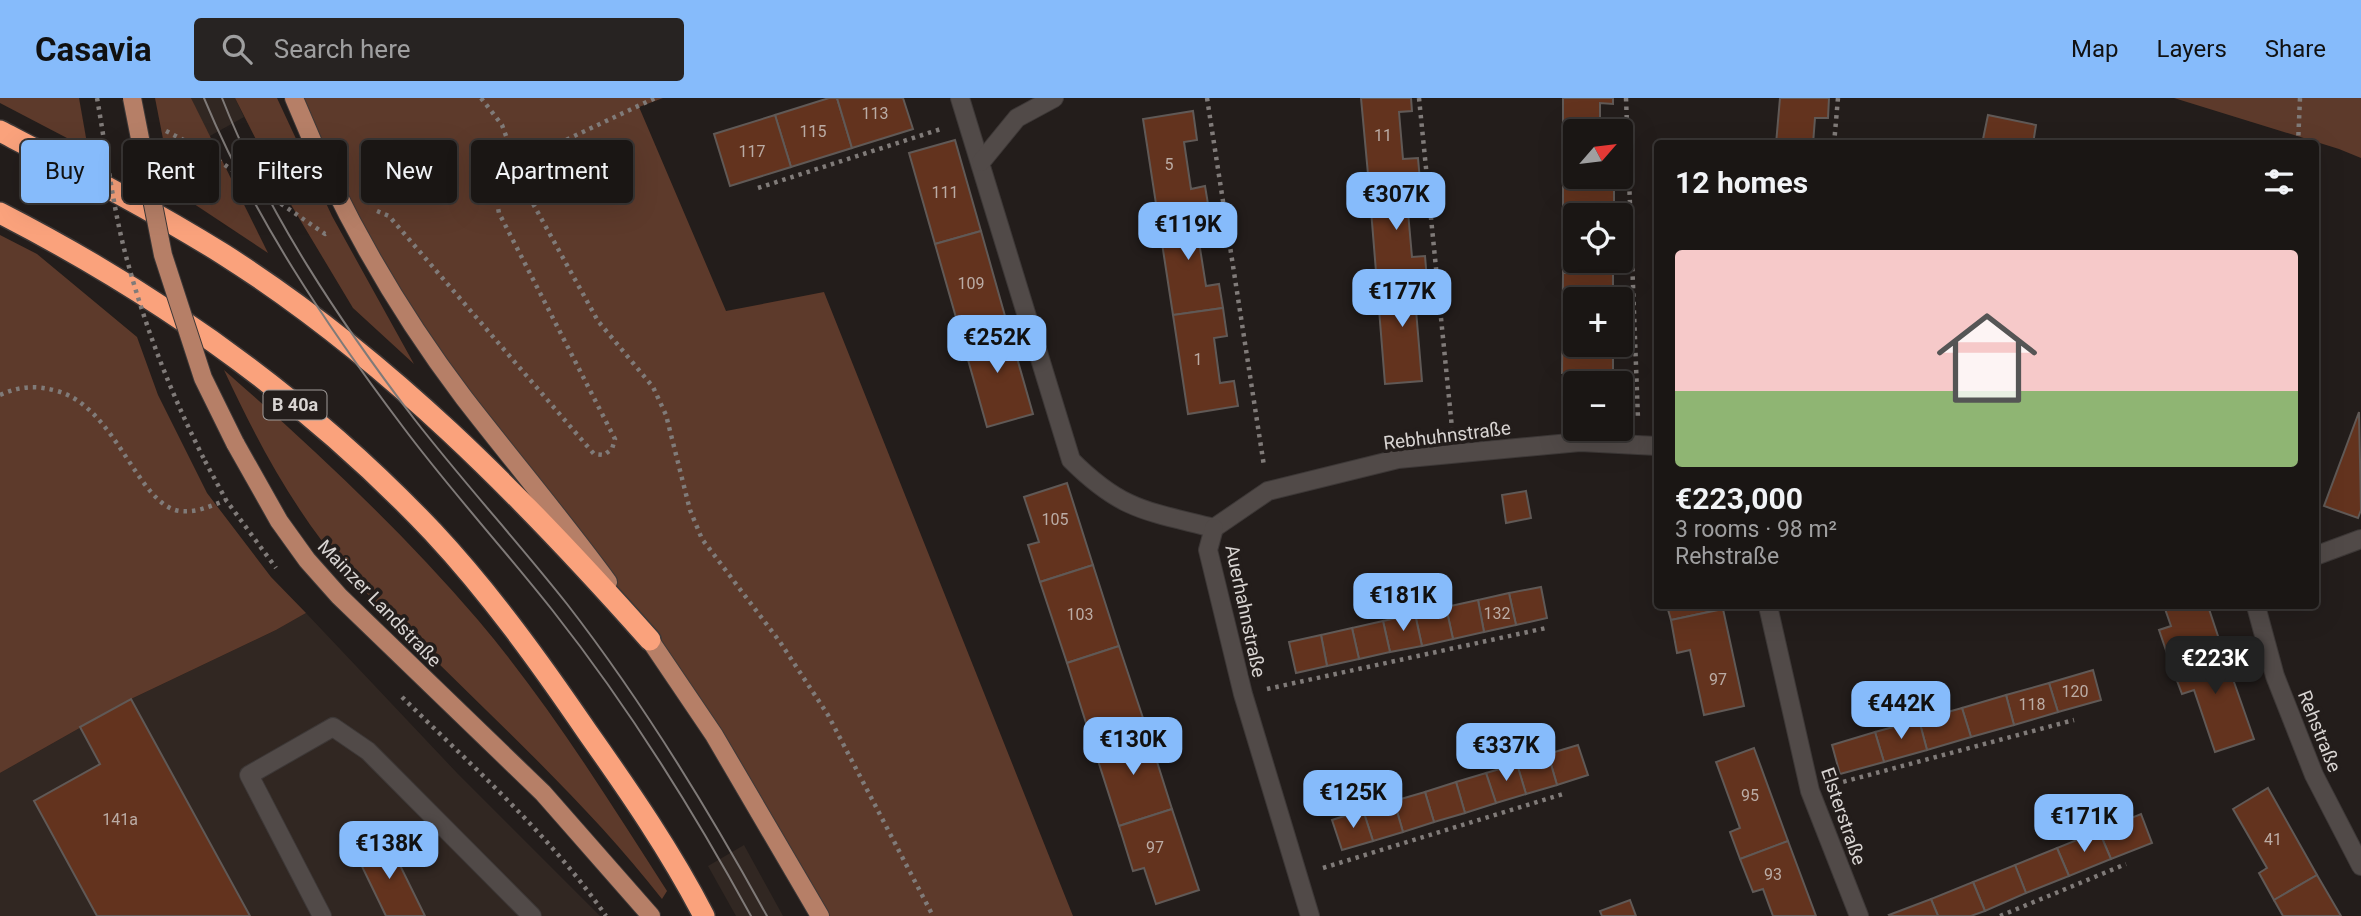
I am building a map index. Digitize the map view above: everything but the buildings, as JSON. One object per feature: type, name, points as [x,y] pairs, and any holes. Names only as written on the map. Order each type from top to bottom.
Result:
[{"type":"highway","points":[[0,131],[223,254],[305,311],[400,385],[506,484],[650,640]]},
{"type":"highway","name":"B 40a","points":[[0,213],[54,242],[240,360],[346,447],[434,533],[537,659],[620,778],[704,916]]},
{"type":"main road","name":"Mainzer Landstraße","points":[[132,98],[163,255],[203,378],[279,520],[307,560],[339,596],[543,793],[645,912]]},
{"type":"main road","points":[[294,98],[352,221],[408,317],[463,396],[571,531],[650,640],[715,735],[820,916]]},
{"type":"street","name":"Auerhahnstraße","points":[[960,98],[1071,460],[1100,489],[1130,507],[1214,528],[1208,550],[1243,694],[1296,877],[1310,916]]},
{"type":"street","points":[[981,162],[1017,118],[1054,98]]},
{"type":"street","name":"Rebhuhnstraße","points":[[1214,528],[1268,491],[1398,459],[1580,442],[1654,446]]},
{"type":"street","points":[[2319,555],[2361,539]]},
{"type":"street","name":"Elsterstraße","points":[[1769,609],[1810,791],[1858,916]]},
{"type":"street","name":"Rehstraße","points":[[2257,609],[2276,676],[2314,775],[2361,866]]},
{"type":"street","points":[[322,916],[249,775],[333,727],[368,751],[532,916]]},
{"type":"path","points":[[98,98],[110,103]]},
{"type":"path","points":[[98,98],[128,265],[155,350],[178,408],[205,461]]},
{"type":"path","points":[[481,98],[502,125],[508,140]]},
{"type":"path","points":[[566,140],[655,98]]},
{"type":"path","points":[[1207,98],[1268,491]]},
{"type":"path","points":[[1419,98],[1454,454]]},
{"type":"path","points":[[1626,98],[1639,445]]},
{"type":"path","points":[[1834,140],[1838,98]]},
{"type":"path","points":[[2298,140],[2300,98]]},
{"type":"path","points":[[758,188],[967,120]]},
{"type":"path","points":[[155,125],[203,150],[325,234],[376,210],[388,216],[594,454],[604,455],[612,449],[615,439],[499,213],[497,203]]},
{"type":"path","points":[[533,203],[598,321],[653,387],[666,415],[690,510],[702,539],[780,642],[828,715],[933,916]]},
{"type":"path","points":[[0,395],[14,388],[40,386],[84,403],[100,417],[152,492],[177,511],[199,510],[226,500]]},
{"type":"path","points":[[1243,694],[1546,628]]},
{"type":"path","points":[[1810,791],[2074,720]]},
{"type":"path","points":[[1296,877],[1563,794]]},
{"type":"path","points":[[2000,916],[2126,864]]},
{"type":"shaded area","points":[[0,98],[79,98],[86,140],[71,140],[0,103]]},
{"type":"shaded area","points":[[155,98],[191,98],[212,140],[163,140]]},
{"type":"shaded area","points":[[191,98],[235,98],[244,117],[208,137]]},
{"type":"shaded area","points":[[235,98],[277,98],[297,140],[256,140]]},
{"type":"shaded area","points":[[294,98],[663,98],[639,107],[726,311],[824,292],[1073,916],[820,916],[715,735],[408,317],[347,200],[347,140],[316,140]]},
{"type":"shaded area","points":[[2174,98],[2361,98],[2361,158],[2319,143],[2319,140],[2310,140]]},
{"type":"shaded area","points":[[219,154],[233,183],[233,203],[243,203],[268,253],[193,203],[219,203]]},
{"type":"shaded area","points":[[290,203],[326,203],[414,364],[353,308]]},
{"type":"shaded area","points":[[0,235],[37,254],[137,337],[158,395],[207,493],[271,577],[306,613],[131,699],[0,773]]},
{"type":"shaded area","points":[[224,370],[356,490],[478,620],[529,685],[600,787],[667,891],[662,899],[581,805],[334,557],[281,479]]},
{"type":"shaded area","points":[[306,613],[458,774],[600,916],[0,916],[0,773],[131,699]]},
{"type":"shaded area","points":[[744,845],[783,916],[736,916],[708,866]]},
{"type":"tram line","points":[[204,98],[245,185],[319,309],[421,450],[581,647],[683,798],[751,916]]},
{"type":"tram line","points":[[222,98],[240,141],[283,225],[333,305],[415,420],[567,604],[622,679],[697,795],[767,916]]}]
